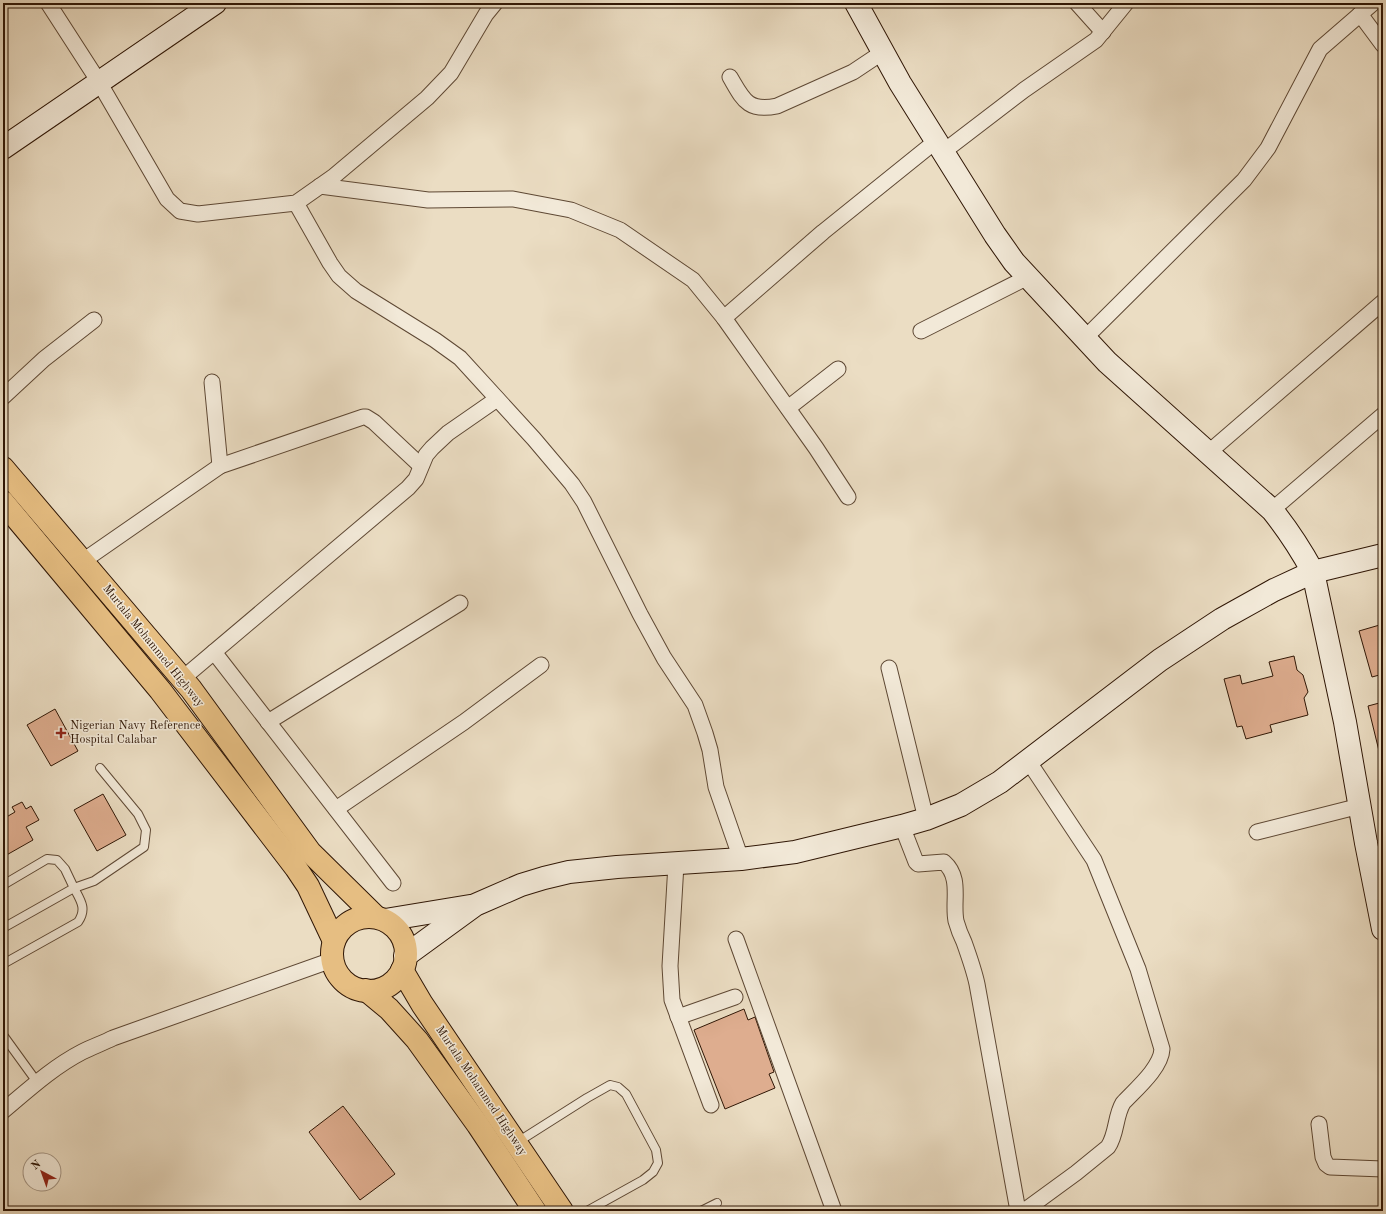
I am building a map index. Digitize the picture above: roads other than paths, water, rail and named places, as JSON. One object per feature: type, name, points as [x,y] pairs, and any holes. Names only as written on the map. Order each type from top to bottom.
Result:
[{"type":"highway","name":"Murtala Mohammed Highway","points":[[3,468],[182,678],[310,852],[380,919]]},
{"type":"highway","name":"Murtala Mohammed Highway","points":[[3,502],[160,690],[296,868],[308,886],[333,951]]},
{"type":"highway","points":[[364,917],[380,919],[392,925],[403,939],[404,963],[395,979],[387,986],[377,990],[366,990],[350,986],[342,979],[336,970],[333,951],[344,927],[353,920],[364,917]]},
{"type":"highway","name":"Murtala Mohammed Highway","points":[[404,963],[422,1004],[562,1211]]},
{"type":"highway","name":"Murtala Mohammed Highway","points":[[366,990],[389,1009],[417,1040],[478,1124],[534,1211]]},
{"type":"street","points":[[48,3],[99,82],[167,199],[180,211],[198,214],[296,203],[320,186],[427,98],[451,73],[486,14],[495,3]]},
{"type":"street","points":[[3,148],[215,3]]},
{"type":"street","points":[[856,3],[900,83],[995,235],[1014,262],[1107,362],[1272,510],[1292,536],[1313,572],[1345,722],[1383,929]]},
{"type":"street","points":[[1076,3],[1103,32]]},
{"type":"street","points":[[724,318],[823,232],[940,146],[1096,40],[1126,3]]},
{"type":"street","points":[[1085,338],[1244,180],[1268,148],[1320,49],[1373,3]]},
{"type":"street","points":[[1360,14],[1383,45]]},
{"type":"street","points":[[730,77],[744,100],[751,105],[768,108],[777,106],[853,72],[883,52]]},
{"type":"street","points":[[320,186],[428,200],[513,199],[571,210],[620,230],[693,280],[724,318],[816,448],[848,497]]},
{"type":"street","points":[[296,203],[339,276],[356,290],[435,340],[460,358],[560,468],[584,502],[640,614],[664,658],[695,705],[710,750],[716,787],[741,859]]},
{"type":"street","points":[[921,331],[1028,276]]},
{"type":"street","points":[[1208,453],[1383,302]]},
{"type":"street","points":[[3,396],[44,359],[94,320]]},
{"type":"street","points":[[788,408],[838,369]]},
{"type":"street","points":[[212,382],[220,466]]},
{"type":"street","points":[[182,678],[408,488],[416,479],[429,452],[448,433],[498,399]]},
{"type":"street","points":[[1272,510],[1383,415]]},
{"type":"street","points":[[83,561],[220,466],[363,417],[366,417],[374,422],[421,466]]},
{"type":"street","points":[[380,919],[475,905],[521,885],[563,873],[617,866],[676,864],[741,859],[795,852],[926,819],[961,805],[1000,782],[1029,762],[1181,646],[1249,604],[1313,572],[1383,555]]},
{"type":"street","points":[[268,722],[460,603]]},
{"type":"street","points":[[214,652],[393,883]]},
{"type":"street","points":[[336,809],[464,722],[541,665]]},
{"type":"street","points":[[889,668],[926,819]]},
{"type":"street","points":[[902,826],[916,862],[918,864],[944,862],[954,878],[956,888],[956,922],[970,959],[977,984],[1025,1210],[1076,1173],[1108,1147],[1112,1141],[1120,1109],[1123,1103],[1152,1071],[1160,1059],[1162,1049],[1138,969],[1094,860],[1029,762]]},
{"type":"street","points":[[1257,832],[1360,806]]},
{"type":"street","points":[[676,864],[670,966],[672,1000],[711,1105]]},
{"type":"street","points":[[404,963],[475,905]]},
{"type":"street","points":[[736,938],[834,1211]]},
{"type":"street","points":[[3,1112],[38,1082],[81,1053],[113,1038],[333,951]]},
{"type":"street","points":[[678,1017],[736,997]]},
{"type":"street","points":[[1319,1124],[1323,1157],[1326,1164],[1330,1167],[1383,1169]]},
{"type":"lane","points":[[3,928],[74,888],[94,881],[144,847],[146,830],[138,814],[100,768]]},
{"type":"lane","points":[[3,885],[47,860],[57,860],[65,869],[82,904],[83,915],[78,922],[3,964]]},
{"type":"lane","points":[[3,1035],[38,1082]]},
{"type":"lane","points":[[516,1143],[610,1085],[618,1087],[626,1094],[656,1150],[658,1163],[653,1172],[643,1180],[587,1211]]},
{"type":"lane","points":[[701,1211],[717,1203]]},
{"type":"place","name":"Nigerian Navy Reference Hospital Calabar","points":[[61,733]]}]
